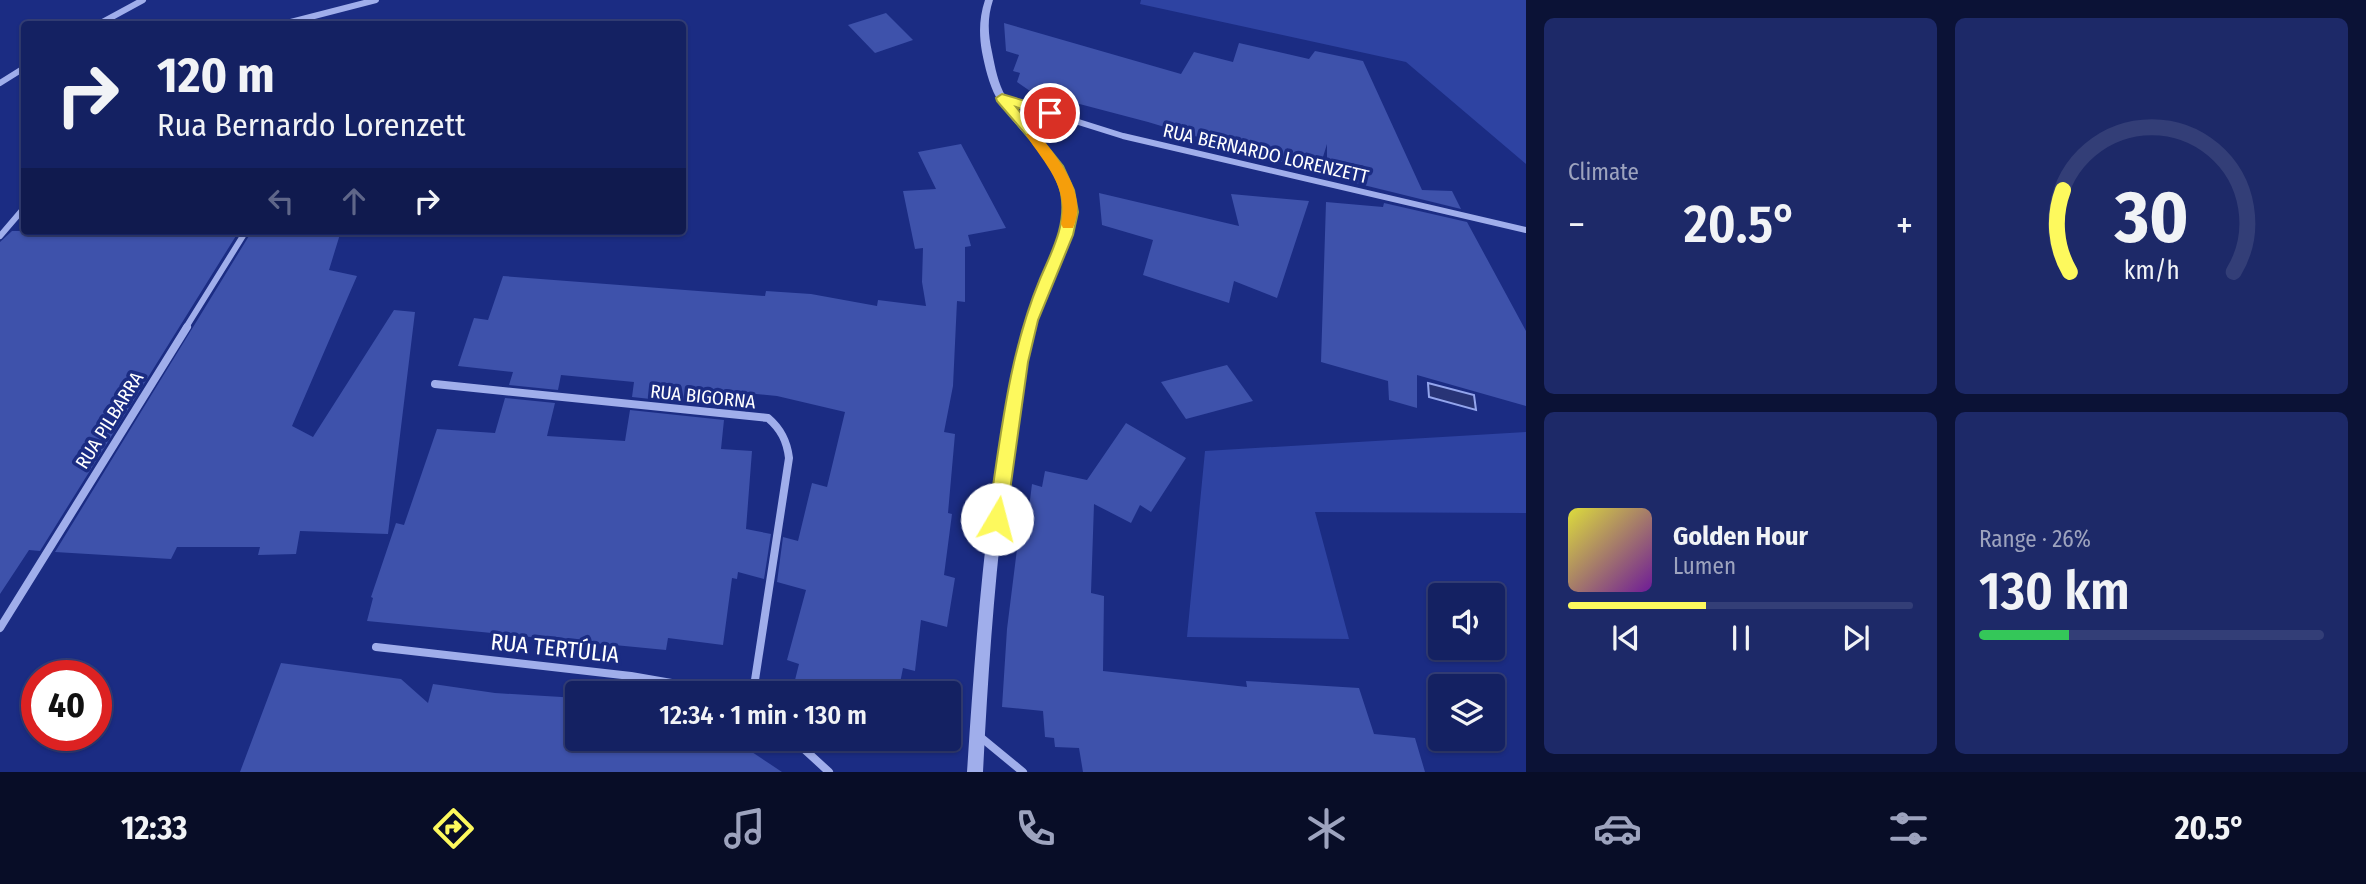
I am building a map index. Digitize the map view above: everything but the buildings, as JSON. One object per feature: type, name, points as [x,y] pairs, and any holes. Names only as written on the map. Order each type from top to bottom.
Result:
[{"type":"street","points":[[104,21],[143,0]]},
{"type":"street","points":[[295,21],[376,0]]},
{"type":"street","points":[[975,772],[997,519],[1020,362],[1031,320],[1066,235],[1071,212],[1068,190],[1056,166],[1002,98],[991,69],[983,35],[984,12],[989,0]]},
{"type":"street","points":[[0,83],[21,70]]},
{"type":"street","name":"RUA BERNARDO LORENZETT","points":[[1002,98],[1123,136],[1526,230]]},
{"type":"street","points":[[0,236],[21,212]]},
{"type":"street","name":"RUA PILBARRA","points":[[0,628],[244,235]]},
{"type":"street","name":"RUA BIGORNA","points":[[435,384],[768,418],[779,427],[787,440],[789,458],[755,681]]},
{"type":"street","name":"RUA TERTÚLIA","points":[[376,647],[660,681]]},
{"type":"street","points":[[977,734],[1023,772]]},
{"type":"street","points":[[806,751],[829,772]]},
{"type":"shaded area","points":[[1141,0],[1526,0],[1526,164],[1406,62],[1140,4]]},
{"type":"shaded area","points":[[1526,432],[1526,513],[1315,512],[1349,639],[1187,637],[1205,451]]},
{"type":"water","points":[[1428,383],[1474,395],[1476,410],[1429,397]]},
{"type":"slow traffic","points":[[1032,135],[1056,166],[1068,190],[1071,212],[1068,224]]},
{"type":"route","points":[[997,519],[1020,362],[1031,320],[1066,235],[1071,212],[1068,190],[1056,166],[1002,98],[1050,113]]}]
